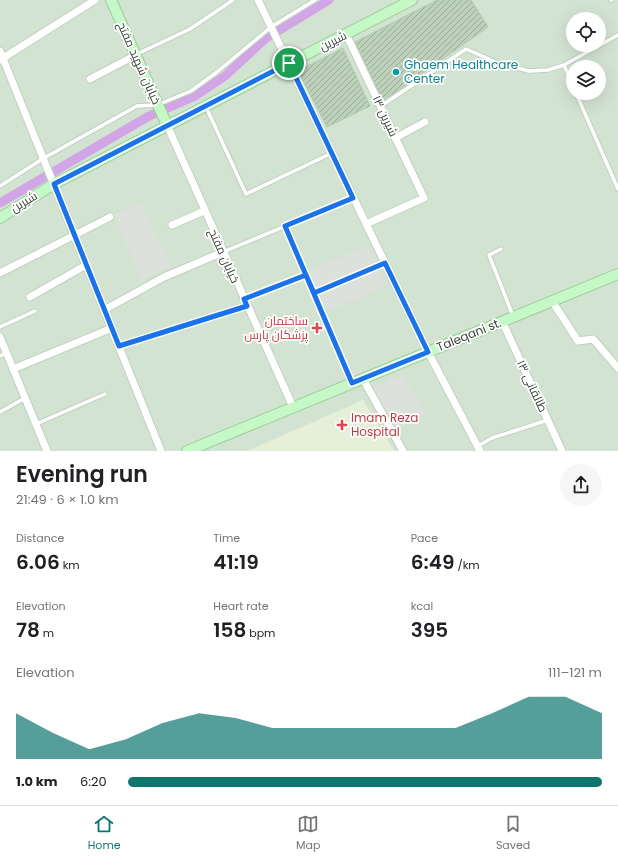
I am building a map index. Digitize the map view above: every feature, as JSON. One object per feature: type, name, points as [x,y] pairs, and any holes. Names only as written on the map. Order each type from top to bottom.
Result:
[{"type":"street","points":[[94,0],[1,56],[44,158],[161,451]]},
{"type":"street","name":"خیابان شهید مفتح","points":[[111,0],[167,125]]},
{"type":"street","points":[[258,0],[428,352],[479,449]]},
{"type":"street","name":"شیرین","points":[[0,218],[54,184],[412,0]]},
{"type":"street","name":"شیرین ۱۳","points":[[346,34],[424,198],[366,224]]},
{"type":"street","points":[[90,79],[136,55]]},
{"type":"street","points":[[395,138],[425,122]]},
{"type":"street","name":"خیابان مفتح","points":[[167,125],[292,408]]},
{"type":"street","points":[[172,225],[204,211]]},
{"type":"street","points":[[0,273],[110,217]]},
{"type":"street","points":[[104,310],[164,277],[223,252]]},
{"type":"street","points":[[30,297],[86,265]]},
{"type":"street","name":"Taleqani st.","points":[[186,451],[618,274]]},
{"type":"street","points":[[552,301],[578,341],[593,339],[618,368]]},
{"type":"street","name":"طالقانی ۱۳","points":[[502,321],[562,451]]},
{"type":"street","points":[[13,369],[112,328]]},
{"type":"street","points":[[0,338],[3,355],[13,369],[47,451]]},
{"type":"street","points":[[363,378],[403,451]]},
{"type":"lane","points":[[136,55],[190,29],[233,0]]},
{"type":"lane","points":[[0,186],[44,158],[137,106],[157,104],[191,91],[217,72],[271,27],[315,0]]},
{"type":"lane","points":[[380,107],[466,49],[498,63],[529,71],[548,70],[564,65],[618,35]]},
{"type":"lane","points":[[564,65],[566,70]]},
{"type":"lane","points":[[579,100],[618,189]]},
{"type":"lane","points":[[206,106],[246,194],[332,153]]},
{"type":"lane","points":[[223,252],[353,198]]},
{"type":"lane","points":[[285,226],[352,383]]},
{"type":"lane","points":[[501,249],[490,255],[513,317]]},
{"type":"lane","points":[[314,293],[385,263]]},
{"type":"lane","points":[[119,346],[245,302],[306,275]]},
{"type":"lane","points":[[0,327],[35,311]]},
{"type":"lane","points":[[36,424],[105,394]]},
{"type":"lane","points":[[0,412],[25,398]]},
{"type":"lane","points":[[479,449],[492,438],[548,420]]},
{"type":"shaded area","points":[[0,0],[618,0],[618,451],[0,451]]},
{"type":"shaded area","points":[[140,203],[171,266],[142,280],[114,215]]},
{"type":"shaded area","points":[[369,245],[387,285],[327,312],[309,271]]},
{"type":"shaded area","points":[[404,375],[425,414],[395,431],[370,388]]},
{"type":"shaded area","name":"Imam Reza Hospital","points":[[363,400],[394,451],[247,451]]},
{"type":"building","name":"Ghaem Healthcare Center","points":[[437,0],[471,0],[488,27],[383,101],[355,42]]},
{"type":"building","points":[[343,48],[370,106],[327,127],[298,71]]},
{"type":"waterway","points":[[0,203],[149,116],[195,96],[225,76],[265,39],[329,0]]},
{"type":"place","name":"Ghaem Healthcare Center","points":[[396,72]]},
{"type":"place","name":"ساختمان پزشکان پارس","points":[[317,328]]},
{"type":"place","name":"Imam Reza Hospital","points":[[342,425]]},
{"type":"route","points":[[289,63],[54,184],[119,346],[247,306],[244,299],[306,275],[314,293],[385,263],[428,352],[352,383],[314,293],[285,226],[353,198],[289,63]]}]
